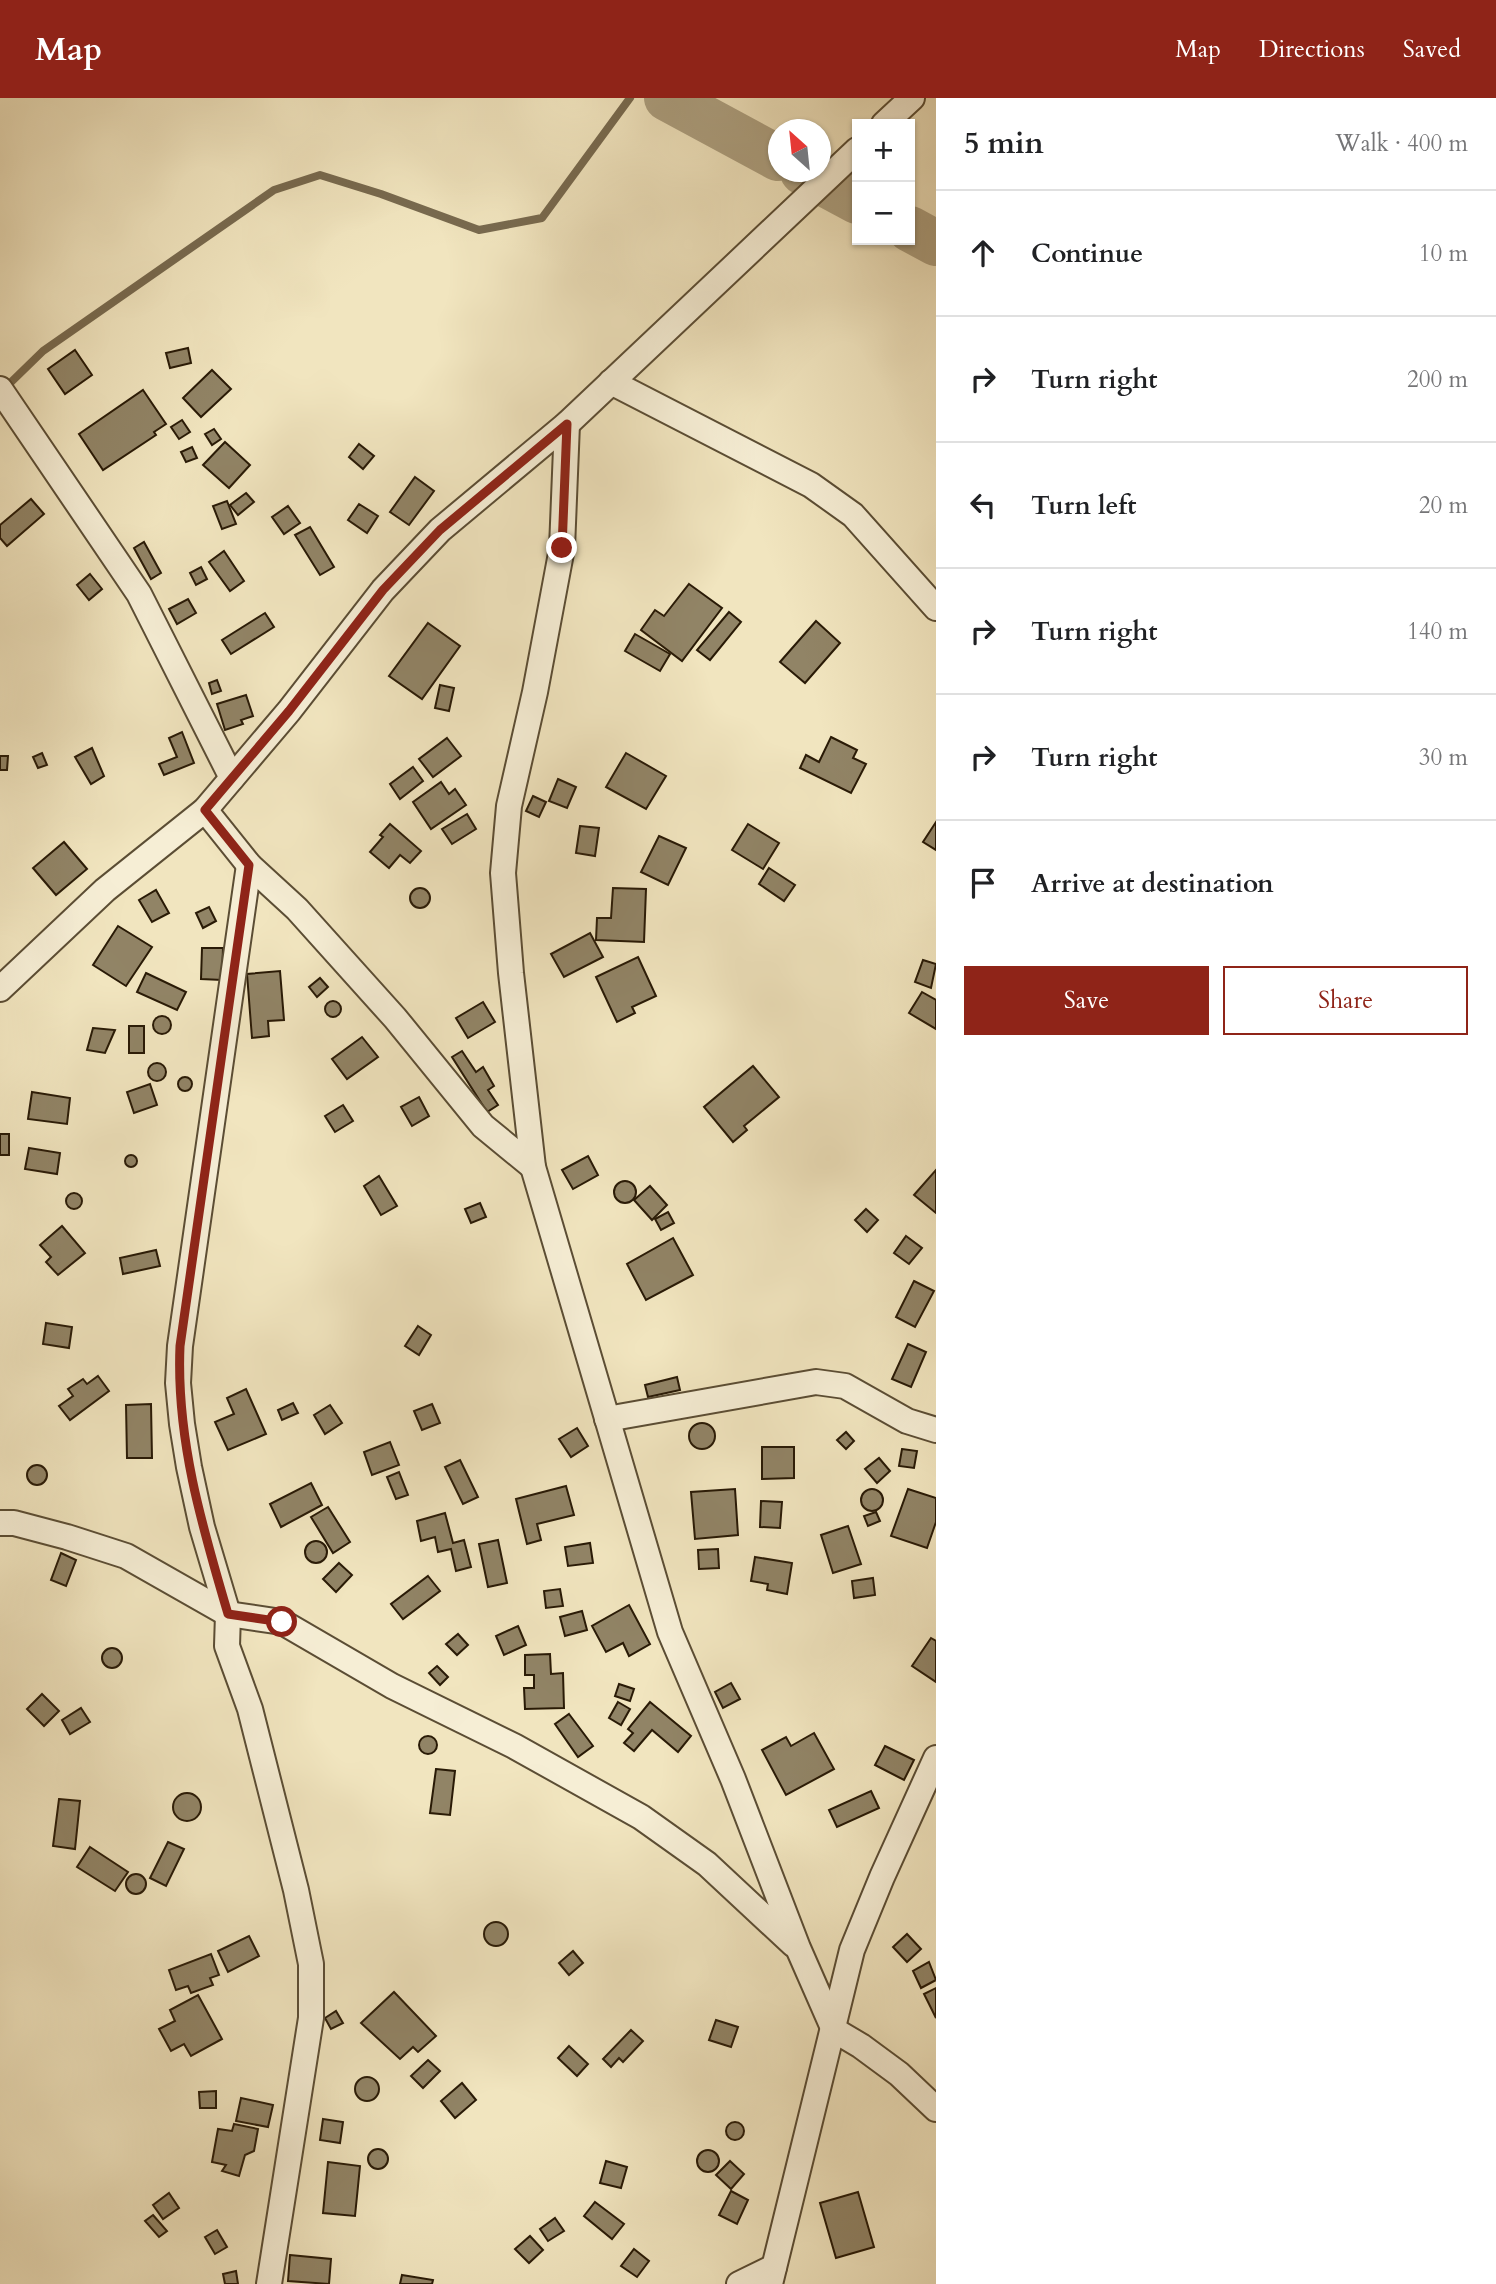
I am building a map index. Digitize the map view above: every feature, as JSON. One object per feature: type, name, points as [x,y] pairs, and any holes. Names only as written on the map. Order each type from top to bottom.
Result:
[{"type":"street","points":[[889,119],[912,98]]},
{"type":"street","points":[[0,989],[105,890],[205,810],[289,711],[383,590],[440,530],[567,424],[852,155]]},
{"type":"street","points":[[611,382],[811,485],[853,515],[936,608]]},
{"type":"street","points":[[2,390],[139,594],[232,778]]},
{"type":"street","points":[[567,424],[562,548],[535,692],[509,806],[503,873],[511,973],[533,1167],[670,1632],[733,1779],[798,1948],[834,2031],[861,2046],[899,2074],[936,2109]]},
{"type":"street","points":[[205,810],[249,865],[297,909],[395,1018],[483,1126],[533,1167]]},
{"type":"street","points":[[249,865],[180,1346],[178,1383],[189,1467],[202,1527],[228,1614],[227,1646],[250,1709],[296,1890],[311,1964],[311,2018],[269,2284]]},
{"type":"street","points":[[607,1419],[816,1382],[845,1386],[907,1422],[936,1430]]},
{"type":"street","points":[[0,1523],[14,1523],[54,1533],[126,1556],[228,1614],[282,1622],[392,1686],[514,1746],[641,1817],[707,1864],[798,1948]]},
{"type":"street","points":[[739,2284],[772,2275],[852,1950],[936,1759]]},
{"type":"building","points":[[188,348],[191,363],[170,368],[166,353]]},
{"type":"building","points":[[75,350],[92,375],[65,394],[48,369]]},
{"type":"building","points":[[212,370],[231,389],[201,417],[183,398]]},
{"type":"building","points":[[143,390],[166,424],[154,432],[156,435],[103,470],[79,434]]},
{"type":"building","points":[[182,420],[190,432],[179,439],[171,427]]},
{"type":"building","points":[[214,429],[221,439],[212,445],[205,434]]},
{"type":"building","points":[[225,442],[250,465],[229,488],[203,465]]},
{"type":"building","points":[[359,444],[374,456],[363,469],[349,457]]},
{"type":"building","points":[[192,447],[197,458],[186,462],[181,452]]},
{"type":"building","points":[[415,477],[434,491],[409,525],[390,512]]},
{"type":"building","points":[[246,493],[254,502],[238,515],[230,505]]},
{"type":"building","points":[[31,499],[44,514],[7,546],[0,538],[0,525]]},
{"type":"building","points":[[227,501],[236,524],[222,529],[213,506]]},
{"type":"building","points":[[359,504],[378,516],[367,533],[348,520]]},
{"type":"building","points":[[288,506],[300,523],[284,534],[272,517]]},
{"type":"building","points":[[310,527],[334,567],[320,575],[295,535]]},
{"type":"building","points":[[144,542],[161,573],[151,579],[134,548]]},
{"type":"building","points":[[224,551],[244,581],[230,591],[209,562]]},
{"type":"building","points":[[201,567],[207,579],[196,585],[190,573]]},
{"type":"building","points":[[90,574],[102,589],[89,600],[77,585]]},
{"type":"building","points":[[689,584],[722,608],[682,661],[641,630],[655,610],[664,616]]},
{"type":"building","points":[[188,599],[196,613],[177,624],[169,609]]},
{"type":"building","points":[[729,612],[741,622],[710,660],[697,650]]},
{"type":"building","points":[[265,613],[274,627],[231,654],[222,640]]},
{"type":"building","points":[[816,621],[840,643],[805,683],[780,662]]},
{"type":"building","points":[[428,623],[460,646],[422,699],[389,676]]},
{"type":"building","points":[[635,634],[670,654],[660,671],[625,651]]},
{"type":"building","points":[[217,680],[221,691],[212,694],[209,683]]},
{"type":"building","points":[[440,685],[454,688],[449,711],[435,708]]},
{"type":"building","points":[[246,695],[253,716],[241,720],[243,724],[225,730],[217,704]]},
{"type":"building","points":[[182,732],[194,763],[164,775],[159,764],[177,757],[169,738]]},
{"type":"building","points":[[831,737],[857,750],[853,758],[866,764],[851,793],[800,768],[806,755],[819,762]]},
{"type":"building","points":[[447,738],[461,756],[433,777],[419,759]]},
{"type":"building","points":[[92,748],[104,776],[91,784],[75,757]]},
{"type":"building","points":[[42,753],[47,765],[38,768],[33,757]]},
{"type":"building","points":[[626,753],[666,776],[646,809],[606,787]]},
{"type":"building","points":[[0,756],[8,756],[7,770],[0,770]]},
{"type":"building","points":[[413,767],[423,781],[400,799],[390,784]]},
{"type":"building","points":[[558,779],[576,787],[567,808],[549,801]]},
{"type":"building","points":[[441,782],[449,794],[455,789],[466,805],[431,829],[413,802]]},
{"type":"building","points":[[533,796],[546,802],[539,817],[526,811]]},
{"type":"building","points":[[467,814],[476,829],[452,844],[442,829]]},
{"type":"building","points":[[936,822],[936,850],[923,842]]},
{"type":"building","points":[[390,824],[421,851],[410,863],[400,855],[389,868],[370,852]]},
{"type":"building","points":[[748,824],[779,843],[763,869],[732,850]]},
{"type":"building","points":[[580,826],[599,828],[595,856],[576,853]]},
{"type":"building","points":[[659,836],[686,848],[668,885],[641,872]]},
{"type":"building","points":[[64,842],[87,869],[56,895],[33,868]]},
{"type":"building","points":[[769,868],[795,885],[784,901],[759,884]]},
{"type":"building","points":[[420,888],[427,891],[430,898],[427,905],[420,908],[413,905],[410,898],[413,891]]},
{"type":"building","points":[[613,888],[646,889],[644,942],[596,940],[597,918],[611,918]]},
{"type":"building","points":[[156,890],[169,913],[152,922],[139,900]]},
{"type":"building","points":[[209,907],[216,921],[203,928],[196,913]]},
{"type":"building","points":[[118,926],[152,947],[126,986],[93,965]]},
{"type":"building","points":[[590,933],[603,957],[564,977],[551,954]]},
{"type":"building","points":[[202,948],[223,948],[222,980],[201,979]]},
{"type":"building","points":[[638,957],[656,996],[632,1007],[635,1013],[617,1022],[596,977]]},
{"type":"building","points":[[923,960],[936,964],[931,988],[915,982]]},
{"type":"building","points":[[280,971],[284,1020],[268,1021],[269,1036],[252,1038],[247,974]]},
{"type":"building","points":[[146,973],[186,992],[177,1010],[137,992]]},
{"type":"building","points":[[320,978],[328,987],[317,997],[309,987]]},
{"type":"building","points":[[922,992],[936,1000],[936,1029],[909,1013]]},
{"type":"building","points":[[330,1001],[336,1001],[341,1009],[339,1015],[330,1017],[325,1012],[325,1006]]},
{"type":"building","points":[[483,1002],[495,1022],[468,1038],[456,1018]]},
{"type":"building","points":[[162,1016],[168,1019],[171,1025],[168,1031],[162,1034],[156,1031],[153,1025],[156,1019]]},
{"type":"building","points":[[129,1026],[144,1026],[144,1053],[129,1053]]},
{"type":"building","points":[[93,1028],[115,1030],[105,1053],[87,1050]]},
{"type":"building","points":[[362,1037],[378,1057],[347,1079],[332,1059]]},
{"type":"building","points":[[462,1051],[476,1072],[483,1067],[494,1086],[488,1090],[498,1105],[487,1112],[452,1057]]},
{"type":"building","points":[[157,1063],[163,1066],[166,1072],[163,1078],[157,1081],[151,1078],[148,1072],[151,1066]]},
{"type":"building","points":[[753,1066],[779,1097],[744,1126],[747,1130],[733,1142],[704,1107]]},
{"type":"building","points":[[182,1077],[188,1077],[192,1084],[188,1091],[182,1091],[178,1087],[178,1081]]},
{"type":"building","points":[[150,1084],[157,1105],[134,1113],[127,1092]]},
{"type":"building","points":[[32,1092],[70,1098],[67,1124],[28,1119]]},
{"type":"building","points":[[419,1097],[429,1116],[412,1126],[401,1107]]},
{"type":"building","points":[[343,1105],[353,1121],[335,1132],[325,1116]]},
{"type":"building","points":[[0,1134],[9,1134],[9,1155],[0,1155]]},
{"type":"building","points":[[29,1148],[60,1153],[57,1174],[25,1169]]},
{"type":"building","points":[[131,1155],[137,1161],[131,1167],[125,1161]]},
{"type":"building","points":[[588,1156],[598,1175],[573,1189],[562,1170]]},
{"type":"building","points":[[936,1170],[936,1213],[914,1195]]},
{"type":"building","points":[[379,1176],[397,1206],[381,1215],[364,1186]]},
{"type":"building","points":[[625,1181],[633,1184],[636,1192],[633,1200],[625,1203],[617,1200],[614,1192],[617,1184]]},
{"type":"building","points":[[650,1186],[667,1205],[652,1220],[634,1200]]},
{"type":"building","points":[[71,1193],[77,1193],[82,1201],[80,1207],[71,1209],[66,1204],[66,1198]]},
{"type":"building","points":[[480,1203],[486,1217],[471,1223],[465,1209]]},
{"type":"building","points":[[866,1209],[878,1220],[867,1232],[855,1220]]},
{"type":"building","points":[[668,1212],[674,1223],[661,1230],[655,1219]]},
{"type":"building","points":[[62,1226],[85,1253],[58,1275],[46,1262],[51,1257],[40,1245]]},
{"type":"building","points":[[906,1236],[922,1248],[909,1264],[894,1253]]},
{"type":"building","points":[[673,1238],[693,1275],[646,1300],[627,1264]]},
{"type":"building","points":[[156,1250],[160,1266],[123,1274],[120,1258]]},
{"type":"building","points":[[914,1281],[934,1291],[915,1327],[896,1317]]},
{"type":"building","points":[[46,1323],[72,1327],[69,1348],[43,1344]]},
{"type":"building","points":[[418,1326],[431,1335],[419,1355],[405,1346]]},
{"type":"building","points":[[908,1344],[926,1352],[911,1387],[892,1379]]},
{"type":"building","points":[[98,1376],[109,1391],[70,1420],[59,1406],[73,1396],[68,1389],[83,1379],[87,1384]]},
{"type":"building","points":[[677,1377],[680,1390],[648,1397],[645,1385]]},
{"type":"building","points":[[246,1389],[266,1434],[228,1450],[215,1422],[234,1414],[227,1398]]},
{"type":"building","points":[[293,1403],[298,1413],[282,1420],[278,1410]]},
{"type":"building","points":[[151,1404],[152,1458],[127,1458],[126,1405]]},
{"type":"building","points":[[432,1404],[440,1423],[422,1430],[414,1411]]},
{"type":"building","points":[[330,1405],[342,1423],[325,1434],[314,1415]]},
{"type":"building","points":[[702,1423],[711,1427],[715,1436],[711,1445],[702,1449],[693,1445],[689,1436],[693,1427]]},
{"type":"building","points":[[577,1428],[588,1446],[571,1457],[559,1439]]},
{"type":"building","points":[[846,1432],[854,1441],[846,1449],[837,1440]]},
{"type":"building","points":[[390,1442],[399,1465],[372,1475],[364,1452]]},
{"type":"building","points":[[762,1447],[794,1447],[794,1478],[762,1479]]},
{"type":"building","points":[[902,1449],[917,1451],[914,1468],[899,1466]]},
{"type":"building","points":[[879,1458],[890,1471],[877,1483],[865,1469]]},
{"type":"building","points":[[460,1460],[478,1497],[463,1504],[445,1467]]},
{"type":"building","points":[[37,1465],[44,1468],[47,1475],[44,1482],[37,1485],[30,1482],[27,1475],[30,1468]]},
{"type":"building","points":[[399,1472],[408,1495],[396,1499],[387,1477]]},
{"type":"building","points":[[311,1483],[322,1505],[281,1527],[270,1504]]},
{"type":"building","points":[[566,1486],[574,1515],[537,1524],[541,1540],[527,1544],[516,1499]]},
{"type":"building","points":[[735,1489],[738,1535],[695,1539],[691,1492]]},
{"type":"building","points":[[868,1489],[876,1489],[883,1496],[883,1504],[876,1511],[868,1511],[861,1504],[861,1496]]},
{"type":"building","points":[[908,1489],[936,1498],[936,1522],[927,1548],[891,1536]]},
{"type":"building","points":[[761,1501],[782,1502],[780,1528],[760,1527]]},
{"type":"building","points":[[328,1507],[350,1542],[333,1553],[311,1517]]},
{"type":"building","points":[[876,1512],[880,1521],[868,1526],[864,1516]]},
{"type":"building","points":[[445,1513],[453,1543],[464,1540],[471,1567],[456,1571],[451,1549],[438,1552],[435,1537],[421,1541],[417,1521]]},
{"type":"building","points":[[848,1526],[861,1564],[833,1573],[821,1535]]},
{"type":"building","points":[[498,1540],[507,1583],[488,1587],[479,1544]]},
{"type":"building","points":[[316,1541],[324,1544],[327,1552],[324,1560],[316,1563],[308,1560],[305,1552],[308,1544]]},
{"type":"building","points":[[590,1543],[593,1563],[568,1566],[565,1547]]},
{"type":"building","points":[[718,1549],[719,1568],[699,1569],[698,1550]]},
{"type":"building","points":[[61,1553],[76,1560],[66,1586],[51,1580]]},
{"type":"building","points":[[755,1557],[792,1563],[787,1594],[767,1590],[768,1584],[751,1581]]},
{"type":"building","points":[[339,1563],[352,1575],[336,1592],[323,1579]]},
{"type":"building","points":[[428,1576],[440,1591],[403,1619],[391,1604]]},
{"type":"building","points":[[873,1578],[875,1595],[854,1598],[852,1581]]},
{"type":"building","points":[[560,1589],[563,1606],[546,1608],[544,1591]]},
{"type":"building","points":[[629,1605],[650,1644],[629,1656],[623,1643],[606,1652],[592,1626]]},
{"type":"building","points":[[582,1611],[587,1630],[565,1636],[560,1617]]},
{"type":"building","points":[[518,1626],[526,1645],[504,1655],[496,1636]]},
{"type":"building","points":[[458,1634],[468,1645],[457,1655],[446,1644]]},
{"type":"building","points":[[931,1638],[936,1641],[936,1682],[912,1666]]},
{"type":"building","points":[[112,1648],[119,1651],[122,1658],[119,1665],[112,1668],[105,1665],[102,1658],[105,1651]]},
{"type":"building","points":[[550,1654],[551,1674],[563,1673],[564,1708],[525,1709],[524,1688],[534,1688],[534,1675],[525,1675],[525,1655]]},
{"type":"building","points":[[437,1666],[448,1677],[440,1685],[429,1673]]},
{"type":"building","points":[[731,1683],[740,1699],[723,1708],[715,1692]]},
{"type":"building","points":[[619,1684],[634,1689],[630,1701],[615,1696]]},
{"type":"building","points":[[42,1694],[59,1711],[44,1726],[27,1709]]},
{"type":"building","points":[[618,1702],[630,1709],[621,1725],[609,1718]]},
{"type":"building","points":[[650,1702],[691,1736],[678,1752],[652,1730],[634,1751],[624,1743],[633,1733],[628,1729]]},
{"type":"building","points":[[81,1708],[90,1722],[70,1734],[62,1720]]},
{"type":"building","points":[[569,1714],[593,1746],[578,1757],[555,1724]]},
{"type":"building","points":[[814,1733],[834,1769],[786,1795],[762,1750],[786,1737],[791,1746]]},
{"type":"building","points":[[428,1736],[434,1739],[437,1745],[434,1751],[428,1754],[422,1751],[419,1745],[422,1739]]},
{"type":"building","points":[[885,1746],[914,1760],[904,1780],[875,1765]]},
{"type":"building","points":[[436,1769],[455,1771],[450,1815],[430,1813]]},
{"type":"building","points":[[871,1791],[879,1808],[837,1827],[829,1810]]},
{"type":"building","points":[[187,1793],[197,1797],[201,1807],[197,1817],[187,1821],[177,1817],[173,1807],[177,1797]]},
{"type":"building","points":[[59,1799],[80,1801],[75,1849],[53,1846]]},
{"type":"building","points":[[168,1842],[184,1849],[166,1886],[150,1878]]},
{"type":"building","points":[[90,1847],[128,1872],[115,1891],[77,1867]]},
{"type":"building","points":[[136,1874],[143,1877],[146,1884],[143,1891],[136,1894],[129,1891],[126,1884],[129,1877]]},
{"type":"building","points":[[496,1922],[505,1925],[508,1934],[505,1943],[496,1946],[487,1943],[484,1934],[487,1925]]},
{"type":"building","points":[[907,1934],[921,1949],[907,1962],[893,1947]]},
{"type":"building","points":[[249,1936],[259,1956],[228,1972],[218,1951]]},
{"type":"building","points":[[573,1951],[583,1963],[569,1975],[559,1963]]},
{"type":"building","points":[[211,1954],[219,1975],[210,1978],[213,1985],[191,1993],[188,1986],[176,1990],[169,1970]]},
{"type":"building","points":[[929,1962],[936,1980],[921,1988],[913,1971]]},
{"type":"building","points":[[936,1988],[936,2018],[924,1994]]},
{"type":"building","points":[[394,1992],[436,2036],[418,2052],[413,2047],[400,2059],[361,2023]]},
{"type":"building","points":[[198,1995],[222,2039],[191,2056],[184,2044],[171,2051],[159,2029],[175,2021],[170,2010]]},
{"type":"building","points":[[336,2011],[343,2023],[331,2029],[325,2018]]},
{"type":"building","points":[[716,2020],[738,2027],[731,2047],[709,2040]]},
{"type":"building","points":[[631,2030],[643,2041],[623,2062],[619,2058],[611,2067],[603,2059]]},
{"type":"building","points":[[569,2046],[588,2064],[577,2076],[558,2058]]},
{"type":"building","points":[[428,2060],[440,2071],[423,2088],[411,2076]]},
{"type":"building","points":[[367,2077],[376,2080],[379,2089],[376,2098],[367,2101],[358,2098],[355,2089],[358,2080]]},
{"type":"building","points":[[462,2083],[476,2100],[455,2118],[441,2101]]},
{"type":"building","points":[[216,2091],[216,2108],[200,2108],[199,2092]]},
{"type":"building","points":[[241,2098],[273,2105],[268,2127],[236,2121]]},
{"type":"building","points":[[323,2119],[343,2122],[340,2143],[320,2140]]},
{"type":"building","points":[[735,2122],[741,2125],[744,2131],[741,2137],[735,2140],[729,2137],[726,2131],[729,2125]]},
{"type":"building","points":[[234,2124],[258,2129],[254,2151],[245,2155],[239,2176],[222,2171],[226,2165],[212,2162],[218,2129],[232,2131]]},
{"type":"building","points":[[378,2149],[385,2152],[388,2159],[385,2166],[378,2169],[371,2166],[368,2159],[371,2152]]},
{"type":"building","points":[[708,2150],[716,2153],[719,2161],[716,2169],[708,2172],[700,2169],[697,2161],[700,2153]]},
{"type":"building","points":[[606,2161],[627,2167],[621,2188],[600,2183]]},
{"type":"building","points":[[730,2161],[744,2174],[731,2189],[716,2175]]},
{"type":"building","points":[[328,2162],[360,2166],[355,2216],[323,2213]]},
{"type":"building","points":[[731,2191],[748,2200],[737,2224],[719,2215]]},
{"type":"building","points":[[858,2192],[874,2247],[836,2258],[820,2203]]},
{"type":"building","points":[[169,2193],[179,2208],[163,2219],[153,2205]]},
{"type":"building","points":[[595,2202],[624,2224],[612,2239],[584,2216]]},
{"type":"building","points":[[153,2215],[167,2231],[159,2237],[145,2221]]},
{"type":"building","points":[[555,2218],[564,2231],[548,2241],[540,2229]]},
{"type":"building","points":[[217,2230],[227,2247],[215,2254],[205,2237]]},
{"type":"building","points":[[530,2236],[543,2250],[529,2263],[515,2249]]},
{"type":"building","points":[[634,2249],[649,2261],[637,2277],[621,2266]]},
{"type":"building","points":[[290,2255],[331,2259],[329,2284],[288,2281]]},
{"type":"building","points":[[236,2271],[238,2284],[225,2284],[223,2274]]},
{"type":"building","points":[[402,2275],[433,2280],[432,2284],[400,2284]]},
{"type":"waterway","points":[[5,388],[43,351],[274,190],[320,175],[479,230],[542,218],[630,98]]},
{"type":"waterway","points":[[667,98],[768,153]]},
{"type":"waterway","points":[[822,182],[852,198]]},
{"type":"waterway","points":[[915,232],[936,243]]},
{"type":"route","points":[[282,1622],[228,1614],[202,1527],[189,1467],[178,1383],[180,1346],[249,865],[205,810],[289,711],[383,590],[440,530],[567,424],[562,548]]}]
